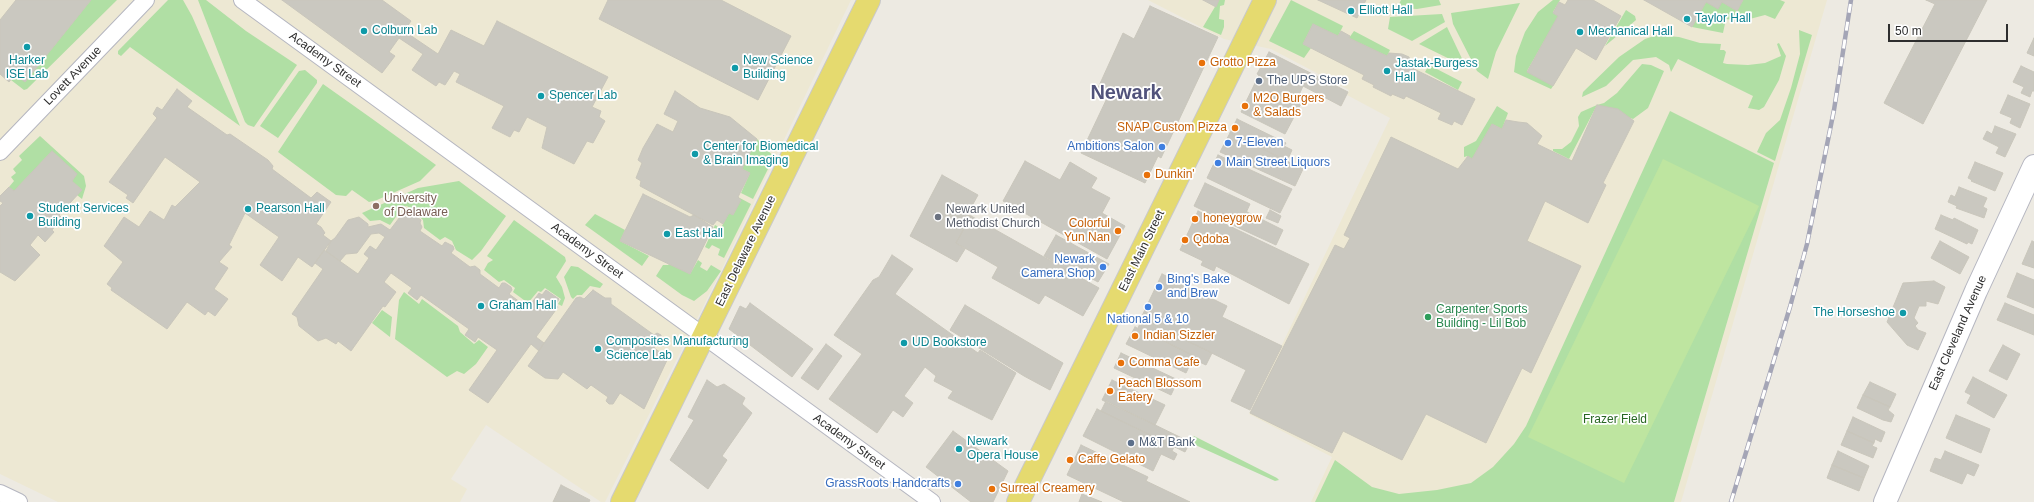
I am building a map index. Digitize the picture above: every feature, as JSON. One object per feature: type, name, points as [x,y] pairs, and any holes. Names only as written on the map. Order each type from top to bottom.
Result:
[{"type":"main road","name":"East Delaware Avenue","points":[[622,502],[869,0]]},
{"type":"main road","name":"East Main Street","points":[[1018,502],[1265,0]]},
{"type":"main road","name":"East Cleveland Avenue","points":[[1885,502],[1973,298],[2034,166]]},
{"type":"street","name":"Lovett Avenue","points":[[0,152],[146,0]]},
{"type":"street","name":"Academy Street","points":[[242,0],[703,337],[932,502]]},
{"type":"street","points":[[0,493],[19,502]]},
{"type":"shaded area","name":"University of Delaware","points":[[0,0],[851,0],[721,271],[605,502],[601,502],[486,425],[451,479],[467,489],[460,502],[58,502],[0,474]]},
{"type":"shaded area","points":[[1148,0],[1827,0],[1681,502],[1311,502],[1332,457],[1249,414],[1390,118],[1347,95],[1349,90],[1271,49],[1224,39]]},
{"type":"green space","points":[[91,0],[117,0],[27,89],[24,90],[11,80],[15,74],[25,82]]},
{"type":"green space","points":[[168,0],[183,0],[192,16],[240,126],[130,47],[121,56],[118,54],[118,51]]},
{"type":"green space","points":[[198,0],[206,0],[246,31],[297,65],[254,127],[245,122]]},
{"type":"green space","points":[[1219,0],[1225,0],[1224,5],[1220,6],[1219,19],[1224,20],[1224,27],[1221,35],[1203,27]]},
{"type":"green space","points":[[1291,0],[1343,26],[1338,36],[1313,24],[1303,44],[1311,48],[1304,58],[1269,41]]},
{"type":"green space","points":[[1401,0],[1439,0],[1441,5],[1417,9],[1397,8]]},
{"type":"green space","points":[[1553,0],[1560,0],[1553,12],[1559,15],[1527,71],[1553,86],[1551,89],[1514,72],[1516,56],[1525,32],[1538,12]]},
{"type":"green space","points":[[1743,0],[1780,0],[1785,2],[1775,19],[1765,15],[1742,21],[1726,19],[1723,33],[1692,27],[1706,2],[1722,2],[1737,11]]},
{"type":"green space","points":[[1520,3],[1496,52],[1488,79],[1477,71],[1453,24],[1451,13]]},
{"type":"green space","points":[[1626,10],[1635,16],[1636,20],[1605,46]]},
{"type":"green space","points":[[1442,14],[1445,22],[1412,41],[1388,29],[1390,17]]},
{"type":"green space","points":[[1447,27],[1466,67],[1419,44]]},
{"type":"green space","points":[[1799,30],[1812,35],[1775,161],[1757,152],[1766,133],[1780,120],[1791,88],[1800,54]]},
{"type":"green space","points":[[1354,31],[1390,50],[1387,56],[1349,38]]},
{"type":"green space","points":[[1657,35],[1679,37],[1700,43],[1721,44],[1720,50],[1724,50],[1726,52],[1723,63],[1727,64],[1748,65],[1765,63],[1781,56],[1777,44],[1779,43],[1786,56],[1779,80],[1764,107],[1759,110],[1748,108],[1753,96],[1678,59],[1671,72],[1669,65],[1656,57],[1633,60],[1606,86],[1582,97],[1583,92],[1619,57],[1645,39]]},
{"type":"green space","points":[[1642,64],[1651,65],[1664,71],[1648,108],[1633,119],[1597,105],[1604,103],[1617,93]]},
{"type":"green space","points":[[1429,65],[1462,82],[1458,90],[1425,72]]},
{"type":"green space","points":[[305,70],[317,80],[317,83],[278,138],[260,126],[299,71]]},
{"type":"green space","points":[[323,84],[436,165],[420,181],[377,200],[369,202],[352,190],[346,196],[336,195],[278,152]]},
{"type":"green space","points":[[1597,105],[1569,159],[1553,151],[1553,149],[1562,149],[1571,142],[1579,126],[1578,117],[1581,112]]},
{"type":"green space","points":[[1497,106],[1508,113],[1502,129],[1492,124],[1472,159],[1468,156],[1464,157],[1464,147],[1476,141]]},
{"type":"green space","name":"Frazer Field","points":[[1670,111],[1774,163],[1674,502],[1315,502],[1335,460],[1372,487],[1399,494],[1437,490],[1471,483],[1493,467],[1514,444],[1526,426]]},
{"type":"green space","points":[[40,136],[84,176],[86,186],[82,199],[77,195],[82,190],[72,181],[77,174],[52,151],[14,191],[9,187],[14,181],[11,177],[16,173],[13,169],[22,160],[19,156]]},
{"type":"green space","points":[[757,139],[774,157],[753,199],[741,193],[750,173],[742,169]]},
{"type":"green space","points":[[1663,159],[1759,206],[1624,483],[1528,437]]},
{"type":"green space","points":[[459,181],[506,216],[481,251],[472,260],[456,250],[452,241],[445,237],[440,240],[424,228],[423,220],[407,206],[403,207],[390,225],[380,220],[370,221],[362,213],[418,188]]},
{"type":"green space","points":[[738,197],[751,204],[724,258],[718,255],[720,249],[712,245],[709,249],[705,247],[715,225],[721,228],[729,213],[733,215],[741,200]]},
{"type":"green space","points":[[595,214],[625,230],[620,241],[649,256],[642,266],[585,225]]},
{"type":"green space","points":[[514,220],[565,257],[566,261],[556,277],[562,287],[565,298],[562,306],[558,304],[561,299],[545,288],[541,292],[538,291],[528,303],[513,292],[515,288],[504,280],[499,282],[484,270],[488,263],[493,260],[487,256]]},
{"type":"green space","points":[[698,260],[702,263],[700,267],[707,271],[711,265],[721,271],[707,291],[694,301],[682,295],[656,276],[663,265],[669,264],[690,274]]},
{"type":"green space","points":[[571,266],[578,267],[603,284],[600,288],[590,286],[582,295],[577,295],[573,299],[564,277]]},
{"type":"green space","points":[[404,292],[419,304],[422,299],[458,326],[460,332],[474,344],[479,340],[488,347],[476,364],[464,374],[457,371],[447,377],[395,339],[399,300]]},
{"type":"green space","points":[[382,310],[392,317],[390,337],[372,323]]},
{"type":"green space","points":[[1194,436],[1279,480],[1275,481],[1191,443]]},
{"type":"building","name":"Harker ISE Lab","points":[[16,0],[91,0],[25,82],[15,74],[9,82],[0,74],[0,20]]},
{"type":"building","name":"Colburn Lab","points":[[282,0],[382,0],[411,21],[389,52],[395,56],[382,73]]},
{"type":"building","name":"New Science Building","points":[[608,0],[721,0],[791,36],[758,100],[599,19]]},
{"type":"building","points":[[1203,0],[1219,0],[1216,7]]},
{"type":"building","name":"Elliott Hall","points":[[1318,0],[1366,0],[1357,18]]},
{"type":"building","name":"Mechanical Hall","points":[[1568,0],[1593,0],[1621,16],[1596,60],[1576,48],[1553,86],[1527,72],[1558,16],[1553,13],[1559,2],[1565,5]]},
{"type":"building","name":"Taylor Hall","points":[[1644,0],[1743,0],[1737,11],[1722,2],[1718,9],[1706,2],[1692,27]]},
{"type":"building","points":[[1926,0],[1987,0],[1923,124],[1884,103],[1935,4]]},
{"type":"building","points":[[1150,6],[1218,37],[1161,158],[1158,156],[1145,183],[1081,153],[1109,94],[1098,88],[1123,33],[1134,39]]},
{"type":"building","name":"Spencer Lab","points":[[497,21],[608,77],[592,107],[601,111],[599,117],[605,121],[593,143],[587,141],[574,164],[542,148],[547,127],[527,117],[519,132],[514,130],[510,137],[492,128],[504,106],[456,82],[460,74],[454,71],[445,85],[439,82],[436,86],[412,70],[423,54],[399,38],[404,31],[438,54],[451,30],[484,46]]},
{"type":"building","name":"Jastak-Burgess Hall","points":[[1313,24],[1338,36],[1341,31],[1350,36],[1349,38],[1387,56],[1389,53],[1402,54],[1409,57],[1411,64],[1410,67],[1475,99],[1462,125],[1454,121],[1452,125],[1438,119],[1441,113],[1406,96],[1404,99],[1392,94],[1391,96],[1373,87],[1374,85],[1362,79],[1364,75],[1303,44]]},
{"type":"building","points":[[2034,38],[2034,56],[2027,53]]},
{"type":"building","points":[[1269,52],[1348,92],[1341,106],[1303,86],[1299,95],[1257,74]]},
{"type":"building","points":[[2021,66],[2034,72],[2034,91],[2032,91],[2030,97],[2021,93],[2024,87],[2013,82]]},
{"type":"building","points":[[1259,75],[1304,98],[1285,134],[1241,112]]},
{"type":"building","name":"Pearson Hall","points":[[177,89],[192,101],[187,107],[227,135],[230,134],[268,160],[273,166],[272,169],[311,198],[317,192],[331,202],[316,224],[321,227],[325,233],[323,235],[331,241],[312,267],[298,257],[282,281],[260,265],[279,237],[245,213],[229,245],[232,247],[219,262],[228,268],[214,289],[228,299],[215,316],[208,311],[205,315],[187,302],[167,329],[111,290],[112,288],[107,284],[123,262],[104,246],[124,217],[139,227],[150,211],[164,220],[172,205],[175,207],[200,182],[165,157],[133,203],[126,198],[128,195],[109,182],[157,118],[153,114],[157,107],[162,110]]},
{"type":"building","name":"Center for Biomedical & Brain Imaging","points":[[675,91],[700,108],[730,117],[757,139],[742,169],[750,173],[738,197],[741,200],[733,215],[729,213],[723,224],[717,220],[713,225],[694,215],[640,186],[641,181],[636,178],[642,163],[638,160],[657,124],[673,132],[678,121],[664,114]]},
{"type":"building","points":[[2008,95],[2030,104],[2020,128],[2010,123],[2012,118],[2000,113]]},
{"type":"building","name":"Carpenter Sports Building - Lil Bob","points":[[1597,105],[1618,109],[1634,121],[1603,183],[1606,185],[1588,223],[1545,201],[1527,241],[1581,266],[1531,373],[1522,368],[1486,443],[1426,414],[1402,460],[1343,431],[1332,453],[1250,413],[1335,245],[1344,249],[1350,238],[1344,235],[1391,137],[1458,169],[1468,156],[1472,159],[1492,124],[1502,129],[1506,120],[1527,123],[1542,136],[1537,144],[1572,161]]},
{"type":"building","points":[[1237,119],[1286,143],[1284,146],[1292,150],[1287,161],[1230,133]]},
{"type":"building","points":[[1995,126],[2016,134],[2005,157],[1996,153],[1999,147],[1983,139],[1987,131],[1992,134]]},
{"type":"building","points":[[1230,133],[1303,169],[1295,186],[1220,152]]},
{"type":"building","name":"Student Services Building","points":[[52,151],[77,174],[72,181],[82,190],[59,215],[62,218],[52,230],[54,232],[45,242],[38,235],[30,245],[40,255],[15,281],[0,272],[0,206],[3,203],[0,201],[0,196],[9,187],[14,191]]},
{"type":"building","points":[[1218,155],[1292,189],[1280,213],[1207,178]]},
{"type":"building","points":[[1025,161],[1060,180],[1070,162],[1097,178],[1091,188],[1110,198],[1102,213],[1125,226],[1107,259],[1003,201]]},
{"type":"building","points":[[1975,162],[2003,173],[1995,191],[1971,181],[1972,180],[1968,178]]},
{"type":"building","points":[[942,175],[978,195],[967,215],[971,216],[956,243],[965,249],[957,262],[910,236]]},
{"type":"building","points":[[1205,183],[1250,204],[1239,228],[1194,206]]},
{"type":"building","points":[[1959,187],[1987,198],[1983,207],[1987,209],[1984,218],[1956,208],[1957,206],[1948,202],[1951,195],[1955,197]]},
{"type":"building","name":"East Hall","points":[[643,194],[690,217],[694,215],[713,227],[690,274],[620,241]]},
{"type":"building","name":"Graham Hall","points":[[406,209],[421,220],[420,223],[422,227],[420,231],[442,246],[445,242],[453,246],[454,249],[451,253],[470,267],[475,266],[480,270],[480,274],[499,288],[502,283],[505,283],[511,287],[512,290],[509,294],[528,308],[539,293],[542,295],[546,290],[559,299],[555,305],[558,307],[536,337],[544,343],[539,351],[531,344],[488,403],[469,390],[497,350],[478,337],[475,342],[465,335],[469,329],[421,295],[417,300],[408,293],[412,288],[391,273],[384,282],[396,292],[385,307],[383,306],[351,351],[338,341],[336,344],[326,338],[318,341],[299,326],[297,317],[292,314],[323,269],[315,263],[324,250],[358,274],[369,258],[364,254],[370,246],[376,250],[385,237],[379,233],[371,234],[357,253],[346,254],[340,261],[326,251],[331,241],[335,238],[348,220],[359,217],[368,224],[368,227],[381,224],[390,230]]},
{"type":"building","points":[[1270,210],[1281,216],[1278,223],[1266,218]]},
{"type":"building","points":[[1198,211],[1309,264],[1289,304],[1216,266],[1214,271],[1201,265],[1203,261],[1180,250]]},
{"type":"building","points":[[1247,212],[1283,230],[1276,245],[1239,228]]},
{"type":"building","points":[[1941,215],[1953,220],[1954,218],[1978,230],[1972,244],[1968,242],[1967,244],[1935,229]]},
{"type":"building","points":[[971,216],[1099,288],[1083,316],[1045,295],[1039,304],[992,278],[998,267],[956,243]]},
{"type":"building","points":[[1056,235],[1109,264],[1098,282],[1070,267],[1068,270],[1044,256]]},
{"type":"building","points":[[1940,241],[1969,257],[1960,274],[1931,258]]},
{"type":"building","points":[[2032,241],[2034,242],[2034,268],[2022,264]]},
{"type":"building","name":"UD Bookstore","points":[[892,255],[913,269],[895,294],[978,353],[980,350],[1016,373],[992,420],[948,398],[953,391],[934,381],[936,376],[925,367],[904,396],[913,403],[903,417],[893,410],[877,433],[829,399],[862,354],[834,335],[873,280],[879,277]]},
{"type":"building","points":[[2017,273],[2034,280],[2034,308],[2007,297]]},
{"type":"building","points":[[1162,274],[1227,306],[1222,317],[1282,346],[1250,410],[1231,401],[1246,370],[1141,318]]},
{"type":"building","name":"The Horseshoe","points":[[1934,281],[1945,287],[1938,304],[1926,301],[1926,306],[1919,306],[1914,318],[1918,323],[1915,326],[1918,330],[1926,333],[1918,350],[1907,345],[1887,322],[1903,283]]},
{"type":"building","name":"Composites Manufacturing Science Lab","points":[[593,290],[605,298],[611,298],[611,304],[654,335],[657,333],[661,335],[661,338],[654,348],[668,358],[644,409],[620,393],[613,404],[609,404],[606,401],[608,397],[591,385],[587,389],[563,372],[558,379],[545,378],[528,366],[576,298],[580,297],[584,299]]},
{"type":"building","points":[[750,303],[813,349],[792,377],[729,329],[740,306],[746,309]]},
{"type":"building","points":[[2005,303],[2034,315],[2034,335],[1997,320]]},
{"type":"building","points":[[965,305],[1063,363],[1050,390],[1024,376],[950,330]]},
{"type":"building","points":[[1142,319],[1212,353],[1206,365],[1193,359],[1194,356],[1138,328]]},
{"type":"building","points":[[1135,327],[1194,356],[1186,373],[1126,344]]},
{"type":"building","points":[[826,344],[842,356],[818,390],[801,378]]},
{"type":"building","points":[[2003,345],[2020,354],[2007,380],[1989,371]]},
{"type":"building","points":[[1121,353],[1178,380],[1171,395],[1114,368]]},
{"type":"building","points":[[1973,377],[2007,395],[1994,418],[1967,403],[1971,395],[1965,392]]},
{"type":"building","points":[[707,380],[717,387],[724,384],[745,398],[742,404],[752,413],[722,456],[727,460],[708,489],[670,460],[694,420],[688,417]]},
{"type":"building","points":[[1112,380],[1165,405],[1155,425],[1102,400]]},
{"type":"building","points":[[1870,382],[1896,394],[1890,407],[1863,395]]},
{"type":"building","points":[[1863,395],[1890,407],[1888,410],[1894,415],[1891,422],[1857,408]]},
{"type":"building","points":[[1106,401],[1190,442],[1185,452],[1101,411]]},
{"type":"building","name":"M&T Bank","points":[[1097,409],[1174,447],[1172,451],[1177,454],[1174,460],[1161,454],[1153,471],[1083,436]]},
{"type":"building","points":[[1956,415],[1990,429],[1981,453],[1946,438]]},
{"type":"building","points":[[1853,417],[1885,432],[1881,442],[1875,439],[1874,443],[1847,431]]},
{"type":"building","name":"Newark Opera House","points":[[953,431],[1008,471],[993,502],[971,502],[926,467]]},
{"type":"building","points":[[1847,431],[1874,443],[1872,446],[1877,448],[1873,458],[1841,445]]},
{"type":"building","points":[[1081,445],[1148,477],[1146,481],[1190,502],[1124,502],[1067,475]]},
{"type":"building","points":[[1838,451],[1869,466],[1864,478],[1832,465]]},
{"type":"building","points":[[1945,451],[1979,465],[1974,476],[1967,473],[1962,484],[1930,471],[1935,458],[1941,460]]},
{"type":"building","points":[[1832,465],[1864,478],[1859,491],[1827,478]]},
{"type":"building","points":[[561,485],[590,500],[589,502],[553,502]]},
{"type":"building","points":[[1082,494],[1102,502],[1079,502]]},
{"type":"railway","points":[[1731,502],[1790,307],[1807,244],[1834,110],[1851,0]]},
{"type":"place","name":"Elliott Hall","points":[[1351,11]]},
{"type":"place","name":"Taylor Hall","points":[[1687,19]]},
{"type":"place","name":"Colburn Lab","points":[[364,31]]},
{"type":"place","name":"Mechanical Hall","points":[[1580,32]]},
{"type":"place","name":"Harker ISE Lab","points":[[27,47]]},
{"type":"place","name":"Grotto Pizza","points":[[1202,63]]},
{"type":"place","name":"New Science Building","points":[[735,68]]},
{"type":"place","name":"Jastak-Burgess Hall","points":[[1387,71]]},
{"type":"place","name":"The UPS Store","points":[[1259,81]]},
{"type":"place","name":"Spencer Lab","points":[[541,96]]},
{"type":"place","name":"M2O Burgers & Salads","points":[[1245,106]]},
{"type":"place","name":"SNAP Custom Pizza","points":[[1235,128]]},
{"type":"place","name":"7-Eleven","points":[[1228,143]]},
{"type":"place","name":"Ambitions Salon","points":[[1162,147]]},
{"type":"place","name":"Center for Biomedical & Brain Imaging","points":[[695,154]]},
{"type":"place","name":"Main Street Liquors","points":[[1218,163]]},
{"type":"place","name":"Dunkin'","points":[[1147,175]]},
{"type":"place","name":"University of Delaware","points":[[376,206]]},
{"type":"place","name":"Pearson Hall","points":[[248,209]]},
{"type":"place","name":"Student Services Building","points":[[30,216]]},
{"type":"place","name":"Newark United Methodist Church","points":[[938,217]]},
{"type":"place","name":"honeygrow","points":[[1195,219]]},
{"type":"place","name":"Colorful Yun Nan","points":[[1118,231]]},
{"type":"place","name":"East Hall","points":[[667,234]]},
{"type":"place","name":"Qdoba","points":[[1185,240]]},
{"type":"place","name":"Newark Camera Shop","points":[[1103,267]]},
{"type":"place","name":"Bing's Bake and Brew","points":[[1159,287]]},
{"type":"place","name":"Graham Hall","points":[[481,306]]},
{"type":"place","name":"National 5 & 10","points":[[1148,307]]},
{"type":"place","name":"The Horseshoe","points":[[1903,313]]},
{"type":"place","name":"Carpenter Sports Building - Lil Bob","points":[[1428,317]]},
{"type":"place","name":"Indian Sizzler","points":[[1135,336]]},
{"type":"place","name":"UD Bookstore","points":[[904,343]]},
{"type":"place","name":"Composites Manufacturing Science Lab","points":[[598,349]]},
{"type":"place","name":"Comma Cafe","points":[[1121,363]]},
{"type":"place","name":"Peach Blossom Eatery","points":[[1110,391]]},
{"type":"place","name":"M&T Bank","points":[[1131,443]]},
{"type":"place","name":"Newark Opera House","points":[[959,449]]},
{"type":"place","name":"Caffe Gelato","points":[[1070,460]]},
{"type":"place","name":"GrassRoots Handcrafts","points":[[958,484]]},
{"type":"place","name":"Surreal Creamery","points":[[992,489]]},
{"type":"district","name":"Newark","points":[[1126,93]]}]
